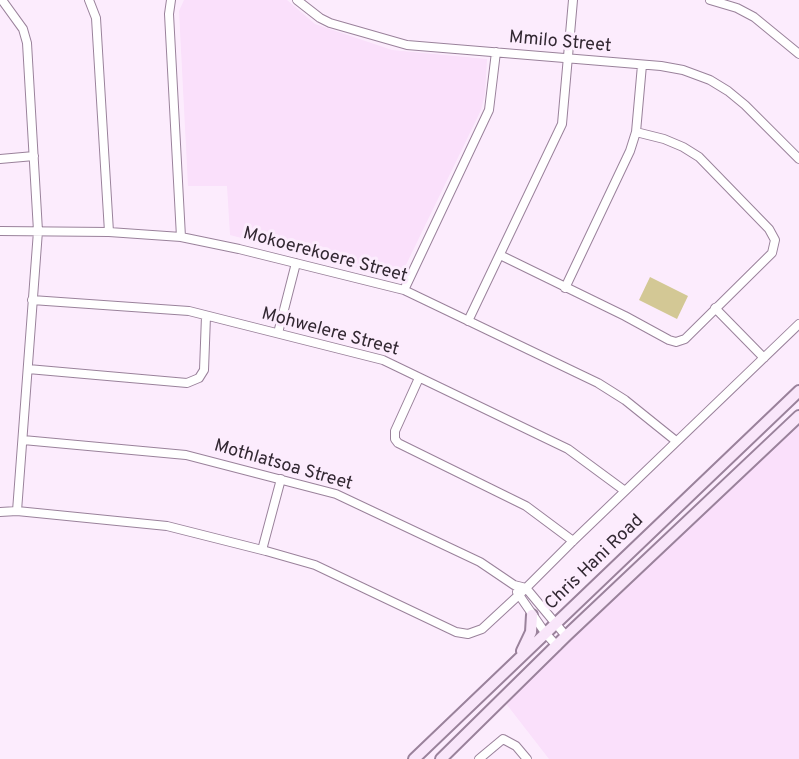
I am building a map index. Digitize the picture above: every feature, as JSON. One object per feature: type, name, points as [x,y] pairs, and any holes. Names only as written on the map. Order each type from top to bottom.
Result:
[{"type":"main road","name":"Chris Hani Road","points":[[414,759],[799,391]]},
{"type":"main road","name":"Chris Hani Road","points":[[441,759],[566,636],[799,416]]},
{"type":"main road","points":[[516,662],[530,636],[532,615]]},
{"type":"street","points":[[2,0],[26,36],[38,231],[17,512]]},
{"type":"street","points":[[89,0],[96,18],[109,232]]},
{"type":"street","points":[[171,0],[169,14],[181,237]]},
{"type":"street","name":"Mmilo Street","points":[[297,0],[330,23],[407,45],[683,70],[710,80],[745,105],[799,159]]},
{"type":"street","points":[[468,321],[560,133],[564,116],[573,0]]},
{"type":"street","points":[[710,0],[737,8],[754,17],[799,54]]},
{"type":"street","points":[[404,290],[489,110],[496,52]]},
{"type":"street","points":[[565,288],[630,152],[636,132],[642,65]]},
{"type":"street","points":[[500,255],[626,316],[672,342],[685,339],[772,253],[775,240],[769,229],[699,157],[664,139],[636,132]]},
{"type":"street","points":[[0,159],[34,156]]},
{"type":"street","name":"Mokoerekoere Street","points":[[0,231],[109,232],[181,237],[404,290],[603,386],[625,400],[676,441]]},
{"type":"street","points":[[278,333],[296,263]]},
{"type":"street","name":"Mohwelere Street","points":[[32,300],[189,311],[383,360],[568,449],[625,491]]},
{"type":"street","points":[[715,308],[764,358]]},
{"type":"street","points":[[28,369],[187,383],[194,381],[200,378],[204,370],[206,316]]},
{"type":"street","points":[[0,512],[167,526],[262,550],[315,565],[456,632],[468,634],[482,629],[518,596],[799,324]]},
{"type":"street","points":[[419,378],[394,430],[398,443],[526,506],[573,541]]},
{"type":"street","name":"Mothlatsoa Street","points":[[24,440],[163,451],[211,460],[328,491],[354,501],[480,562],[514,585],[526,588]]},
{"type":"street","points":[[262,550],[280,479]]},
{"type":"street","points":[[514,585],[518,596],[546,634],[558,646]]},
{"type":"street","points":[[526,588],[566,636]]},
{"type":"street","points":[[479,759],[503,740],[516,746],[527,759]]},
{"type":"shaded area","points":[[184,0],[287,0],[315,24],[392,50],[487,59],[485,94],[481,110],[404,269],[397,275],[380,274],[230,235],[227,186],[188,186],[179,11]]},
{"type":"shaded area","points":[[650,277],[688,296],[677,319],[639,300]]},
{"type":"shaded area","points":[[799,418],[799,759],[549,759],[504,701]]}]
